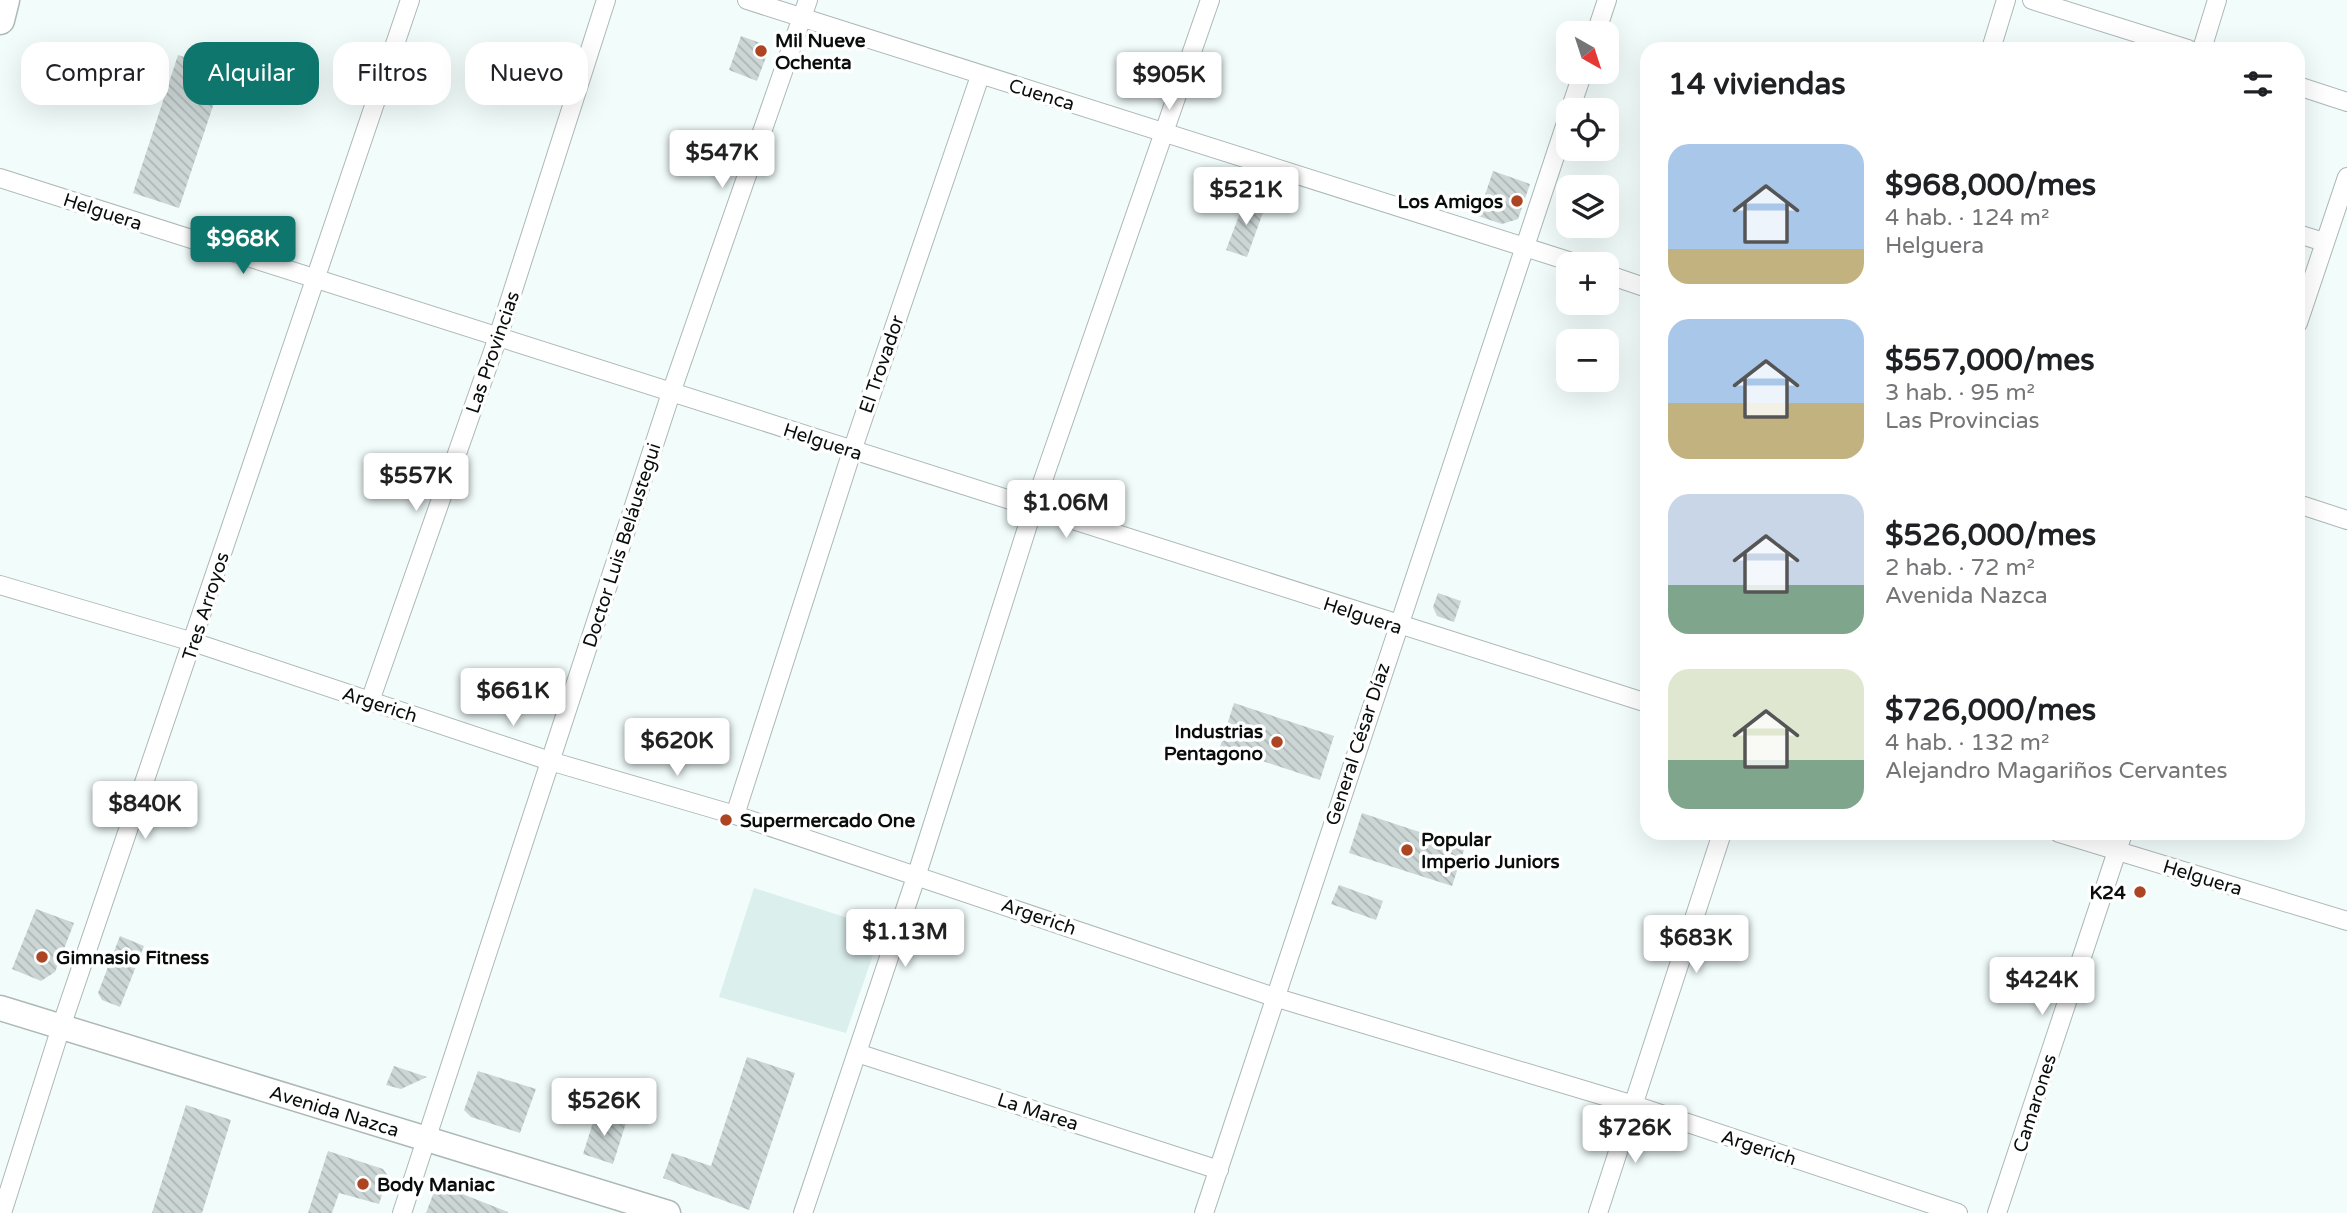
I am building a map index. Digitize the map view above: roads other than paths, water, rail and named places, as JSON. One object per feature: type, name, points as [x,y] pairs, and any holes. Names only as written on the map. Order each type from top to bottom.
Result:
[{"type":"main road","name":"Avenida Nazca","points":[[0,1008],[668,1213]]},
{"type":"street","name":"Tres Arroyos","points":[[2,1213],[61,1027],[193,642],[313,278],[410,0]]},
{"type":"street","name":"Las Provincias","points":[[370,701],[498,337],[606,0]]},
{"type":"street","name":"Cuenca","points":[[747,0],[805,8],[980,76],[1167,132],[1556,257]]},
{"type":"street","points":[[803,1213],[917,874],[1033,509],[1167,132],[1210,0]]},
{"type":"street","points":[[1600,21],[1607,0]]},
{"type":"street","points":[[1993,42],[2006,0]]},
{"type":"street","points":[[2032,0],[2166,42]]},
{"type":"street","points":[[2204,42],[2217,0]]},
{"type":"street","name":"Doctor Luis Beláustegui","points":[[402,1213],[671,393],[805,8]]},
{"type":"street","name":"El Trovador","points":[[735,815],[852,451],[980,76]]},
{"type":"street","points":[[2305,88],[2347,102]]},
{"type":"street","name":"General César Díaz","points":[[1203,1213],[1396,625],[1556,153]]},
{"type":"street","points":[[2305,301],[2347,177]]},
{"type":"street","name":"Helguera","points":[[0,178],[1640,701]]},
{"type":"street","points":[[2305,236],[2324,242]]},
{"type":"street","points":[[1619,278],[1640,286]]},
{"type":"street","points":[[2305,506],[2347,520]]},
{"type":"street","name":"Argerich","points":[[0,585],[193,642],[550,761],[735,815],[917,874],[1274,997],[1634,1105],[1958,1213]]},
{"type":"street","points":[[1598,1213],[1720,840]]},
{"type":"street","name":"Helguera","points":[[2080,840],[2347,920]]},
{"type":"street","name":"Camarones","points":[[1997,1213],[2121,840]]},
{"type":"street","name":"La Marea","points":[[858,1053],[1219,1170]]},
{"type":"place","name":"Mil Nueve Ochenta","points":[[761,51]]},
{"type":"place","name":"Los Amigos","points":[[1517,201]]},
{"type":"place","name":"Industrias Pentagono","points":[[1277,742]]},
{"type":"place","name":"Supermercado One","points":[[726,820]]},
{"type":"place","name":"Popular Imperio Juniors","points":[[1407,850]]},
{"type":"place","name":"K24","points":[[2140,892]]},
{"type":"place","name":"Gimnasio Fitness","points":[[42,957]]},
{"type":"place","name":"Body Maniac","points":[[363,1184]]}]
